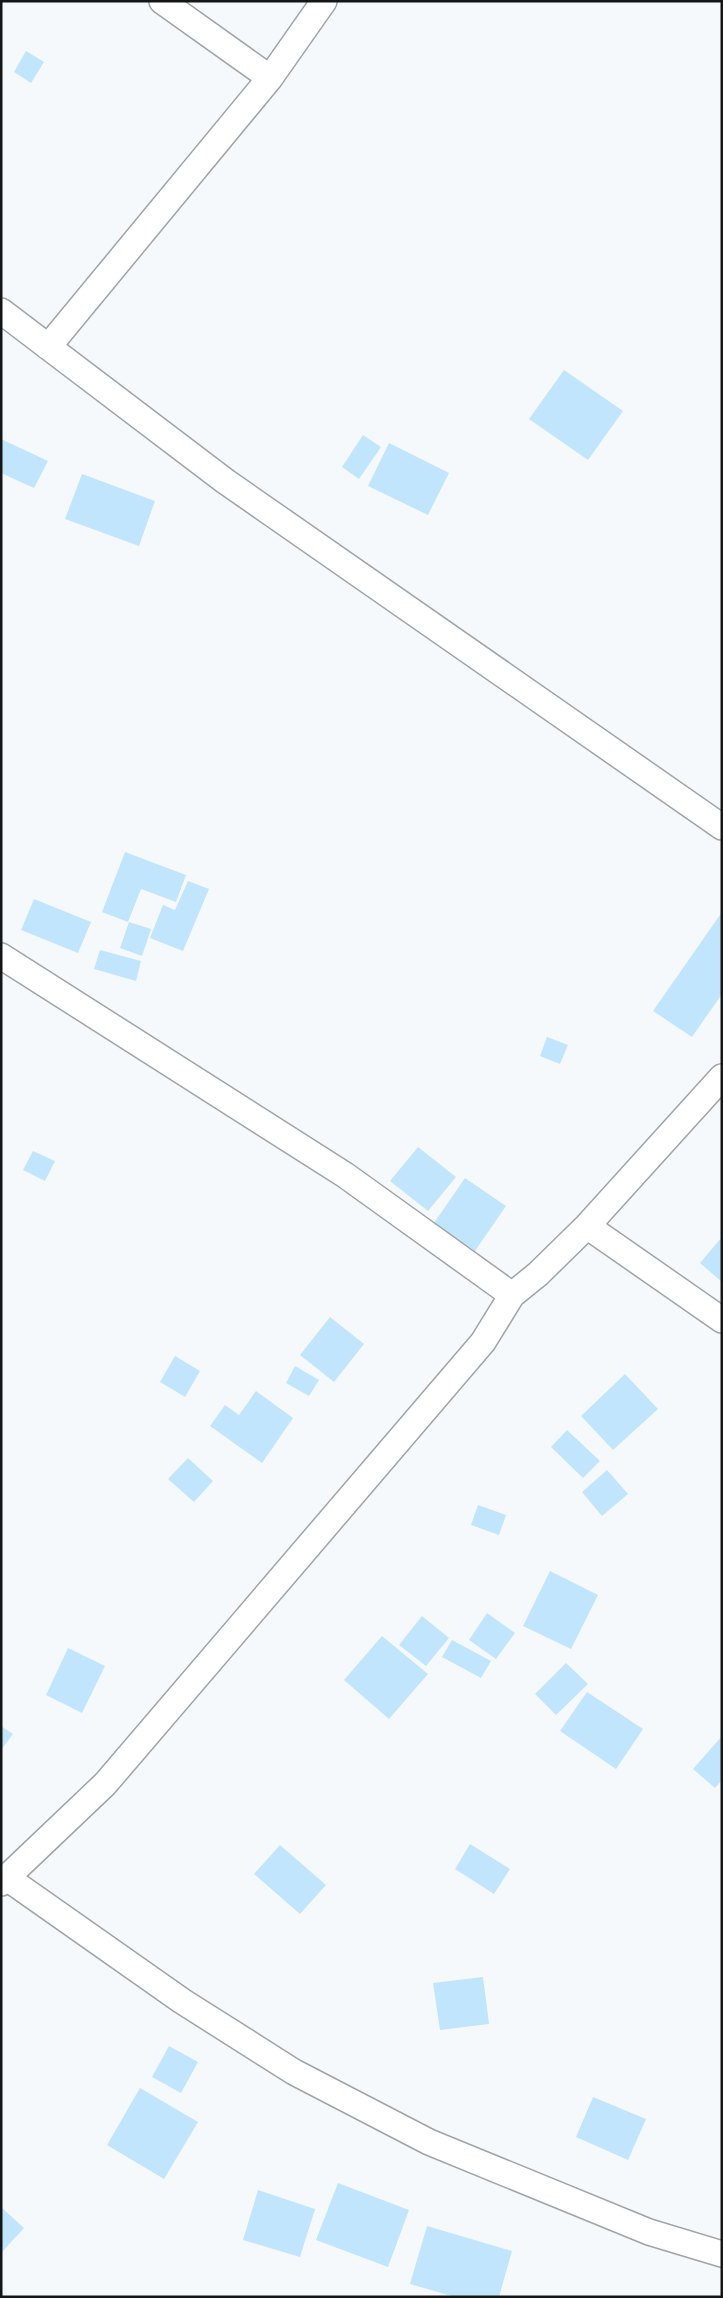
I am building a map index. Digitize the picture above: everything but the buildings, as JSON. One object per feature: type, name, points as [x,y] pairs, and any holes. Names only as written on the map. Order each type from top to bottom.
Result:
[{"type":"street","points":[[162,1],[270,78]]},
{"type":"street","points":[[48,347],[270,78],[324,1]]},
{"type":"street","points":[[1,311],[225,481],[722,827]]},
{"type":"street","points":[[1,956],[345,1175],[512,1295]]},
{"type":"street","points":[[722,1077],[587,1226],[538,1274],[512,1295],[484,1342],[106,1784],[4,1881],[182,2002],[294,2072],[429,2142],[650,2232],[722,2254]]},
{"type":"street","points":[[587,1226],[722,1320]]}]
